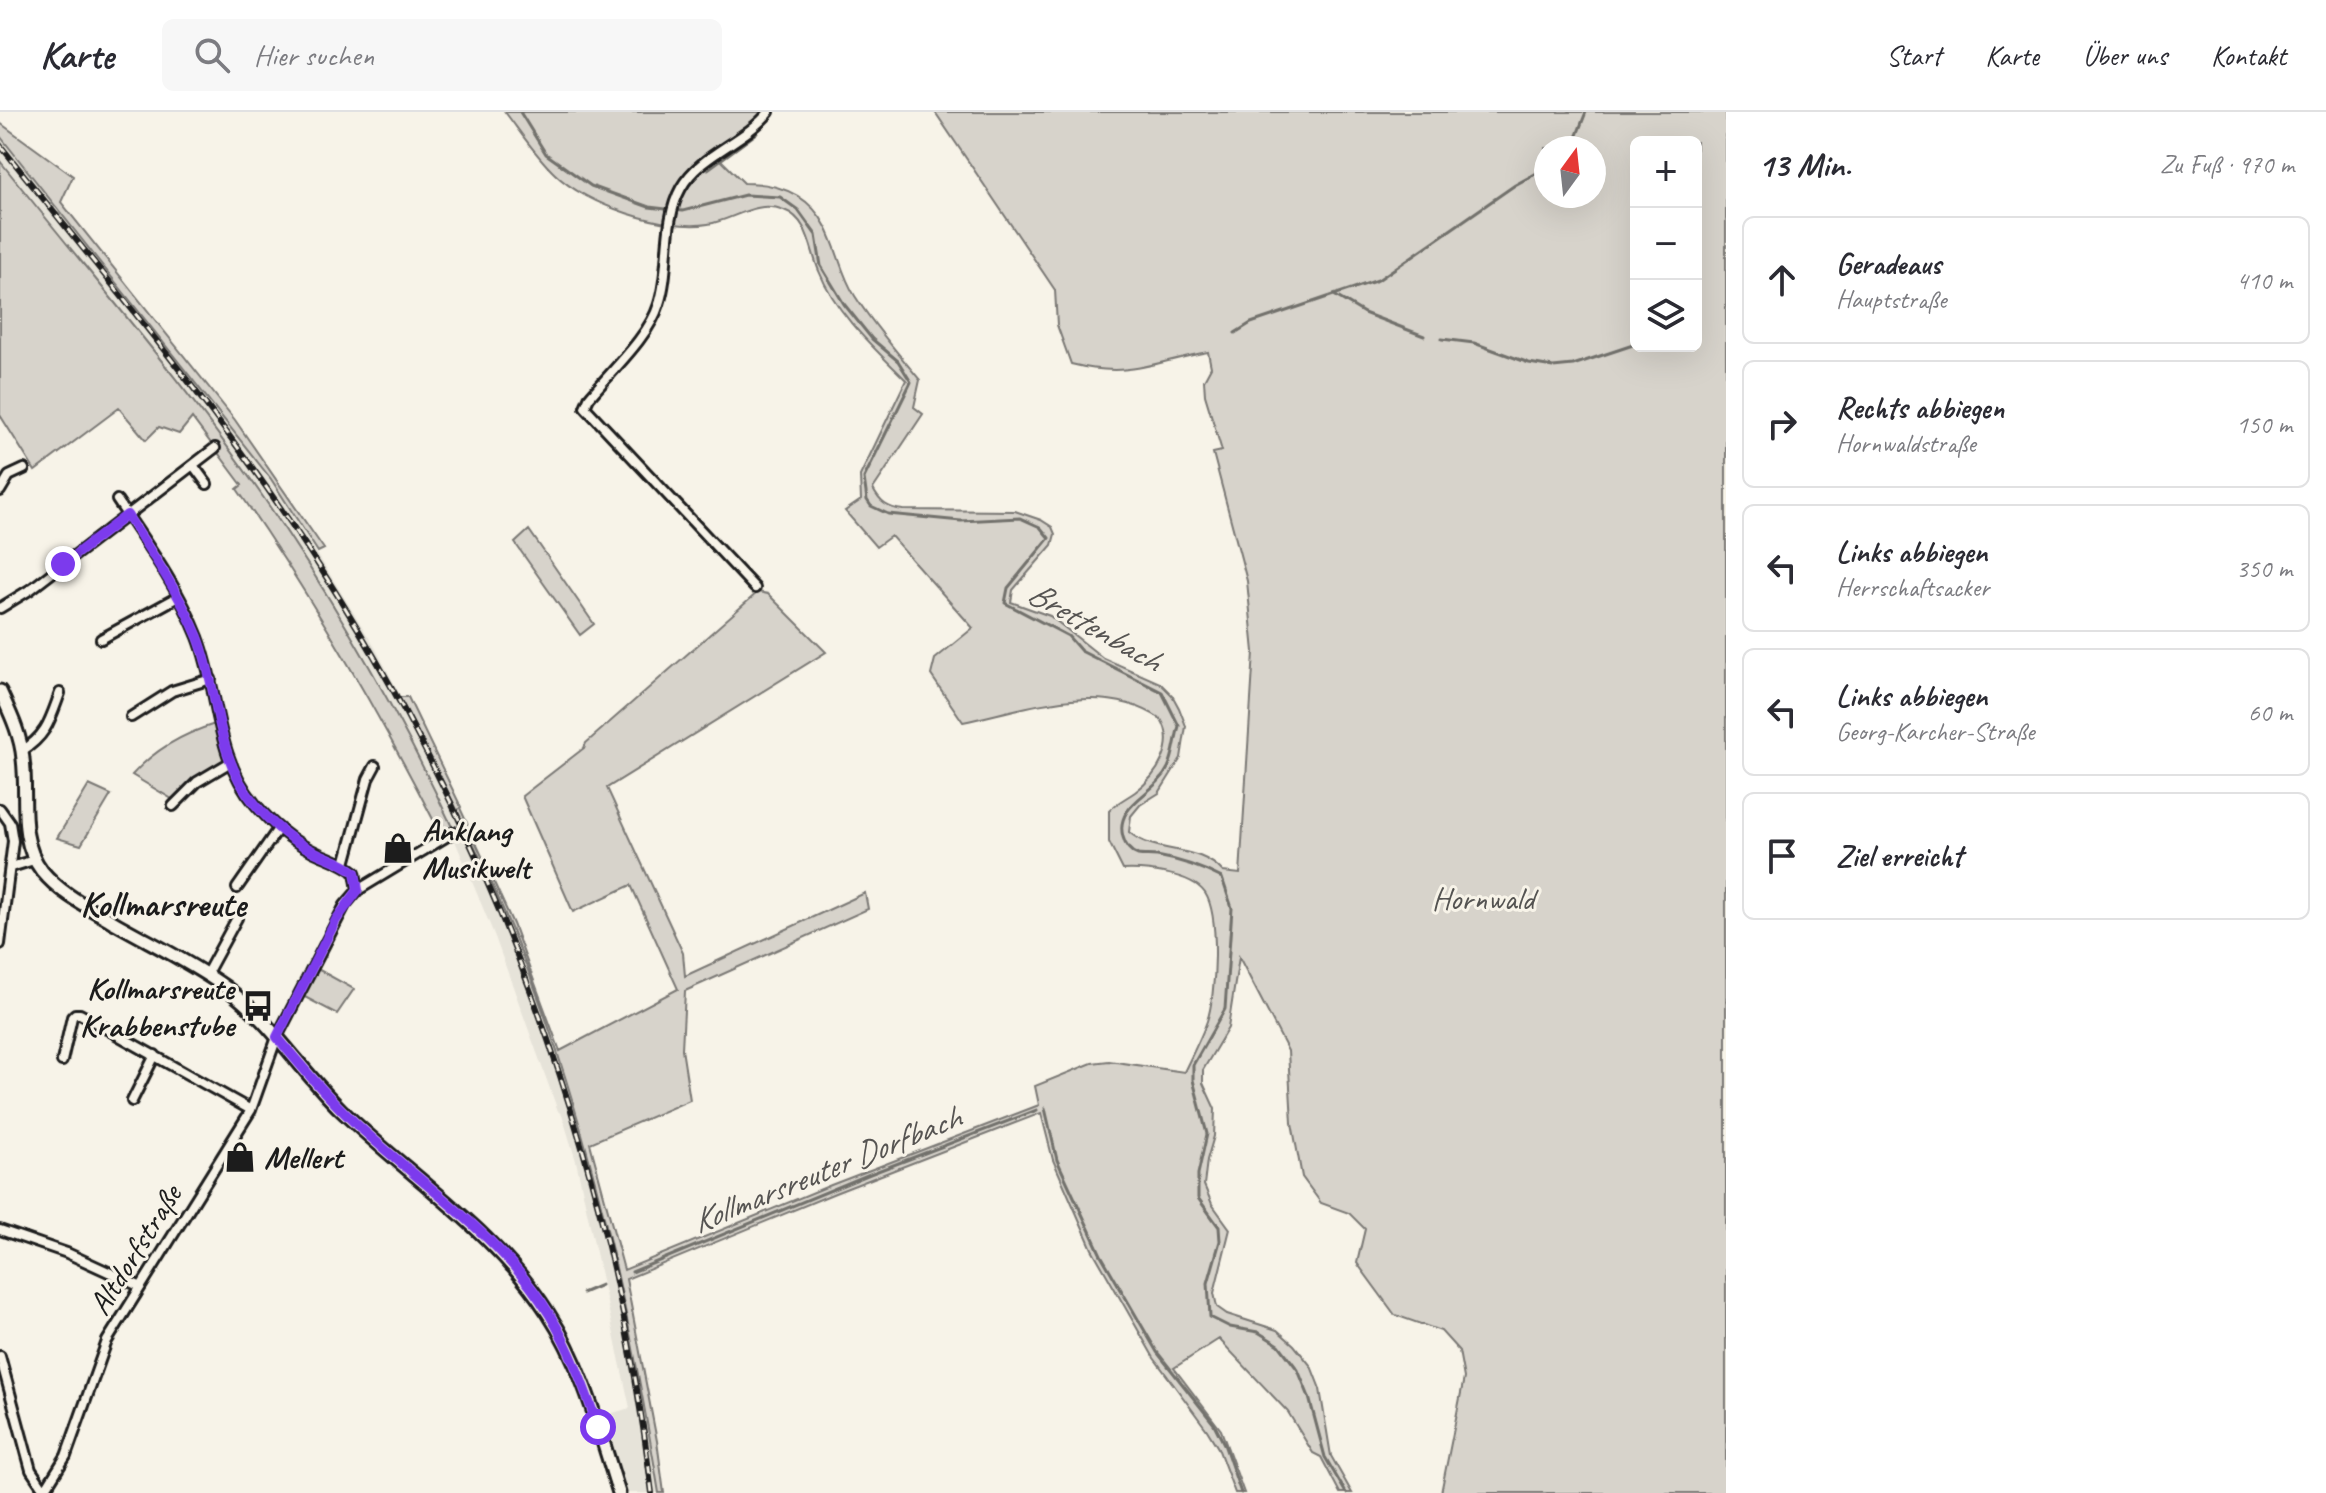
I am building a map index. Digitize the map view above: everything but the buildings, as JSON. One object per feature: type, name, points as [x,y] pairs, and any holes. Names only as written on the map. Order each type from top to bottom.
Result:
[{"type":"main road","points":[[0,691],[22,751],[25,822],[34,860],[69,896],[206,975],[243,1002],[339,1108],[462,1214],[499,1251],[535,1294],[561,1336],[585,1393],[619,1493]]},
{"type":"street","points":[[755,588],[585,407],[589,398],[648,328],[660,304],[672,219],[682,186],[695,170],[750,131],[769,112]]},
{"type":"street","points":[[0,608],[31,589],[215,448]]},
{"type":"street","points":[[193,465],[207,484]]},
{"type":"street","points":[[0,491],[9,476],[24,469]]},
{"type":"street","points":[[117,500],[178,597],[198,637],[211,679],[222,742],[229,763],[254,803],[278,829],[311,850],[345,864],[355,872],[358,890],[454,832]]},
{"type":"street","points":[[101,639],[178,597]]},
{"type":"street","points":[[131,717],[172,691],[211,679]]},
{"type":"street","points":[[22,751],[40,739],[60,693]]},
{"type":"street","points":[[173,806],[197,782],[229,763]]},
{"type":"street","points":[[345,864],[365,774],[375,766]]},
{"type":"street","points":[[0,809],[10,823],[13,841],[0,944]]},
{"type":"street","points":[[10,823],[25,822]]},
{"type":"street","points":[[237,888],[278,829]]},
{"type":"street","points":[[11,867],[34,860]]},
{"type":"street","name":"Altdorfstraße","points":[[44,1492],[66,1456],[107,1341],[251,1110],[277,1037],[336,920],[358,890]]},
{"type":"street","points":[[206,975],[237,918]]},
{"type":"street","points":[[62,1061],[75,1014],[251,1110]]},
{"type":"street","points":[[132,1101],[155,1055]]},
{"type":"street","points":[[0,1230],[67,1253],[139,1286]]},
{"type":"street","points":[[0,1356],[31,1470],[44,1492]]},
{"type":"shaded area","points":[[0,136],[271,479],[376,649],[443,778],[512,929],[567,1084],[602,1208],[631,1334],[659,1493],[625,1493],[599,1417],[630,1408],[576,1161],[562,1115],[495,937],[429,778],[363,656],[282,526],[212,428],[0,161]]},
{"type":"green space","name":"Hornwald","points":[[505,112],[768,114],[716,155],[744,183],[780,188],[811,206],[826,227],[855,296],[920,380],[914,407],[923,414],[873,489],[876,494],[885,504],[903,510],[1015,511],[1052,527],[1055,534],[1052,545],[1013,590],[1011,602],[1050,616],[1103,658],[1160,683],[1172,695],[1186,726],[1181,758],[1159,793],[1140,805],[1131,816],[1129,832],[1152,844],[1202,857],[1223,872],[1240,874],[1254,652],[1247,581],[1213,453],[1222,451],[1205,395],[1204,380],[1211,367],[1208,352],[1126,369],[1110,370],[1071,364],[1057,325],[1055,290],[935,112],[1726,112],[1726,1493],[1441,1493],[1464,1378],[1459,1351],[1441,1331],[1395,1315],[1357,1263],[1365,1229],[1349,1213],[1321,1203],[1302,1177],[1292,1123],[1288,1051],[1239,957],[1228,1028],[1203,1070],[1203,1083],[1215,1109],[1214,1136],[1204,1185],[1212,1204],[1230,1229],[1214,1293],[1217,1307],[1227,1314],[1277,1330],[1311,1366],[1320,1389],[1331,1456],[1352,1493],[1340,1493],[1321,1457],[1313,1453],[1288,1412],[1219,1339],[1174,1368],[1221,1430],[1244,1493],[1235,1493],[1218,1448],[1154,1358],[1092,1249],[1053,1160],[1041,1113],[626,1279],[657,1441],[664,1493],[659,1493],[613,1255],[566,1080],[532,980],[498,897],[399,697],[408,697],[461,807],[513,924],[560,1051],[678,989],[631,885],[573,912],[522,796],[584,748],[758,592],[768,594],[826,652],[607,788],[683,953],[685,976],[865,893],[868,909],[685,991],[682,1049],[690,1100],[590,1143],[624,1270],[831,1185],[1039,1105],[1035,1086],[1092,1063],[1109,1061],[1184,1072],[1210,1009],[1215,937],[1210,904],[1198,886],[1167,874],[1123,870],[1109,842],[1109,811],[1151,778],[1162,759],[1167,739],[1161,719],[1138,707],[1089,699],[1038,705],[963,722],[931,675],[935,659],[973,628],[891,536],[876,547],[845,511],[861,500],[860,476],[906,380],[857,330],[835,302],[799,220],[784,210],[764,207],[708,224],[670,224],[627,213],[586,196],[541,160]]},
{"type":"green space","points":[[0,123],[73,176],[61,202],[235,420],[324,549],[318,552],[271,479],[0,136]]},
{"type":"green space","points":[[0,161],[166,367],[261,494],[364,658],[453,829],[437,838],[433,830],[437,827],[343,655],[237,489],[242,485],[192,418],[179,434],[159,427],[146,440],[119,408],[35,471],[0,415]]},
{"type":"green space","points":[[529,530],[594,624],[580,635],[515,543]]},
{"type":"green space","points":[[215,724],[225,761],[198,777],[172,799],[132,775],[150,757],[170,744]]},
{"type":"green space","points":[[89,785],[111,795],[81,845],[57,838]]},
{"type":"green space","points":[[312,966],[354,989],[337,1014],[299,994]]},
{"type":"waterway","name":"Brettenbach","points":[[520,112],[546,154],[591,186],[649,207],[683,211],[745,195],[780,197],[798,210],[816,235],[821,266],[844,304],[872,339],[898,361],[911,382],[864,478],[867,500],[871,506],[888,514],[961,521],[1020,518],[1040,527],[1049,538],[1008,588],[1005,603],[1068,636],[1081,651],[1162,692],[1179,726],[1173,753],[1162,777],[1125,816],[1122,826],[1124,840],[1130,850],[1138,855],[1182,862],[1222,878],[1232,908],[1225,1009],[1193,1065],[1193,1080],[1207,1134],[1198,1174],[1198,1198],[1219,1227],[1220,1241],[1208,1283],[1210,1317],[1230,1327],[1258,1332],[1279,1345],[1298,1370],[1309,1397],[1325,1457],[1346,1493]]},
{"type":"waterway","points":[[1577,136],[1586,112]]},
{"type":"waterway","points":[[708,169],[757,133]]},
{"type":"waterway","points":[[1235,333],[1251,323],[1378,280],[1534,175]]},
{"type":"waterway","points":[[1334,295],[1364,313],[1424,336]]},
{"type":"waterway","points":[[1442,339],[1474,343],[1529,363],[1553,367],[1573,365],[1630,346]]},
{"type":"waterway","name":"Kollmarsreuter Dorfbach","points":[[1045,1108],[1057,1160],[1101,1255],[1157,1352],[1214,1424],[1241,1493]]},
{"type":"waterway","name":"Kollmarsreuter Dorfbach","points":[[632,1272],[870,1174],[1037,1110]]},
{"type":"waterway","name":"Kollmarsreuter Dorfbach","points":[[582,1293],[601,1285]]},
{"type":"tunnel","points":[[454,832],[467,824]]},
{"type":"railway","points":[[0,145],[158,342],[271,494],[373,654],[433,766],[487,881],[534,1000],[574,1121],[607,1243],[633,1368],[652,1493]]},
{"type":"place","name":"Anklang Musikwelt","points":[[398,848]]},
{"type":"place","name":"Kollmarsreute Krabbenstube","points":[[258,1006]]},
{"type":"place","name":"Mellert","points":[[240,1157]]},
{"type":"district","name":"Kollmarsreute","points":[[163,904]]},
{"type":"route","points":[[63,564],[127,515],[178,597],[198,637],[211,679],[222,742],[240,783],[278,829],[355,872],[358,890],[345,905],[321,947],[277,1037],[339,1108],[462,1214],[515,1268],[561,1336],[598,1427]]}]
